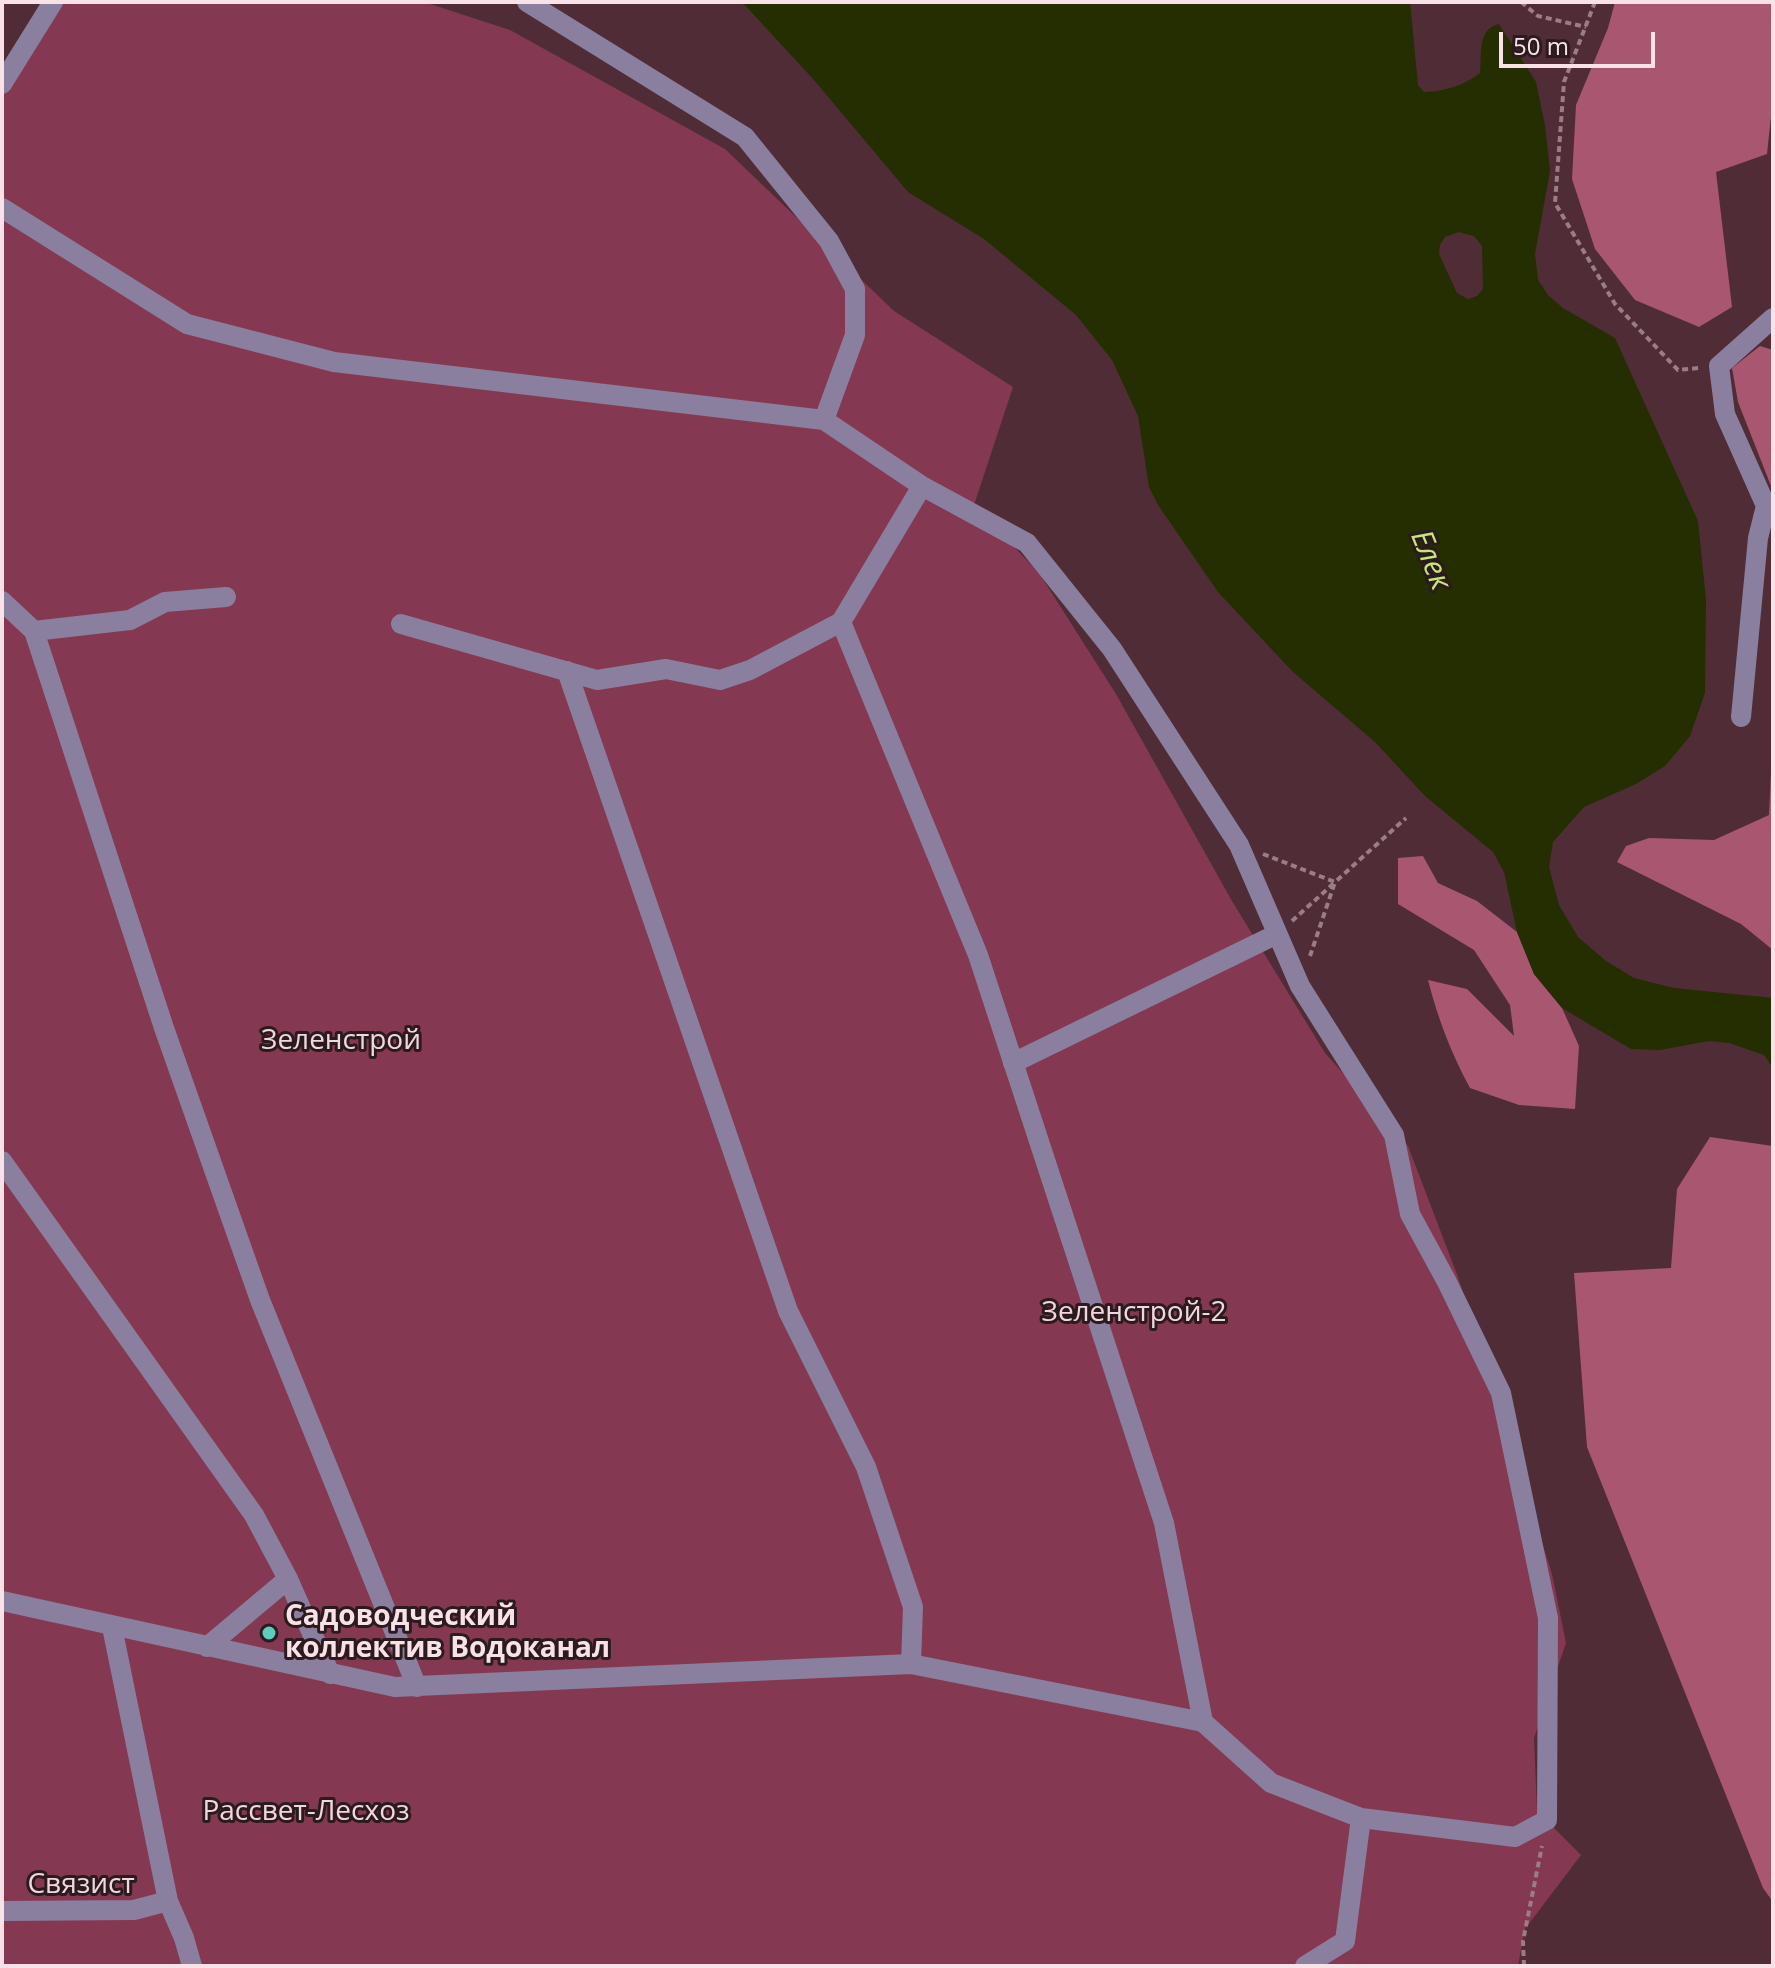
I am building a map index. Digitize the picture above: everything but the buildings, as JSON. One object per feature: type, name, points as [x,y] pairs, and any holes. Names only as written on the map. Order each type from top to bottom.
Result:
[{"type":"lane","points":[[2,84],[53,2]]},
{"type":"lane","points":[[527,2],[745,137],[829,241],[855,289],[855,335],[824,420]]},
{"type":"lane","points":[[2,208],[187,324],[202,328],[334,362],[824,420],[922,486],[1027,543],[1112,649],[1239,845],[1300,986],[1394,1135],[1410,1214],[1501,1393],[1548,1618],[1547,1820],[1515,1837],[1361,1818],[1271,1783],[1203,1722],[911,1664],[395,1687],[2,1601]]},
{"type":"lane","points":[[1741,717],[1758,538],[1766,506],[1725,414],[1719,366],[1773,318]]},
{"type":"lane","points":[[401,624],[597,680],[666,669],[720,680],[750,670],[841,622],[922,486]]},
{"type":"lane","points":[[34,631],[130,620],[165,602],[226,597]]},
{"type":"lane","points":[[2,601],[34,631],[164,1028],[260,1300],[417,1687]]},
{"type":"lane","points":[[841,622],[978,955],[1164,1523],[1203,1722]]},
{"type":"lane","points":[[567,671],[788,1311],[866,1467],[913,1607],[911,1664]]},
{"type":"lane","points":[[1013,1063],[1277,934]]},
{"type":"lane","points":[[2,1161],[254,1515],[288,1579],[330,1674]]},
{"type":"lane","points":[[207,1647],[288,1579]]},
{"type":"lane","points":[[112,1627],[168,1901],[192,1966]]},
{"type":"lane","points":[[1305,1966],[1345,1941],[1361,1818]]},
{"type":"lane","points":[[2,1911],[134,1910],[168,1901]]},
{"type":"path","points":[[1521,2],[1538,16],[1586,27]]},
{"type":"path","points":[[1595,2],[1564,82],[1555,203],[1615,304],[1678,370],[1719,366]]},
{"type":"path","points":[[1277,934],[1406,818]]},
{"type":"path","points":[[1239,845],[1335,882]]},
{"type":"path","points":[[1300,986],[1335,882]]},
{"type":"path","points":[[1524,1966],[1523,1941],[1547,1820]]},
{"type":"green space","points":[[58,2],[424,2],[510,30],[725,149],[894,311],[1013,387],[974,505],[1039,573],[1116,694],[1232,901],[1325,1053],[1408,1146],[1458,1277],[1552,1574],[1566,1643],[1534,1738],[1537,1811],[1581,1855],[1525,1929],[1518,1966],[2,1966],[2,85]]},
{"type":"shaded area","points":[[1615,2],[1773,2],[1773,98],[1767,154],[1716,172],[1732,307],[1699,327],[1635,300],[1595,249],[1572,179],[1576,105],[1608,28]]},
{"type":"shaded area","points":[[1760,346],[1773,350],[1773,491],[1738,402],[1732,368]]},
{"type":"shaded area","points":[[1773,728],[1773,950],[1741,924],[1617,862],[1626,846],[1649,838],[1714,840],[1769,815]]},
{"type":"shaded area","points":[[1423,856],[1438,883],[1477,901],[1517,932],[1534,974],[1562,1008],[1579,1046],[1575,1109],[1519,1105],[1470,1088],[1446,1036],[1428,980],[1467,989],[1514,1036],[1510,1005],[1474,950],[1398,904],[1398,858]]},
{"type":"shaded area","points":[[1710,1137],[1773,1146],[1773,1902],[1763,1888],[1587,1447],[1574,1273],[1671,1268],[1677,1189]]},
{"type":"water","name":"Елек","points":[[742,2],[1410,2],[1418,85],[1424,92],[1454,87],[1480,73],[1484,37],[1487,31],[1499,24],[1536,82],[1545,125],[1550,171],[1535,254],[1538,280],[1548,295],[1563,308],[1615,338],[1698,521],[1706,600],[1705,693],[1690,736],[1665,766],[1636,784],[1584,807],[1553,842],[1549,867],[1559,905],[1578,937],[1606,961],[1634,978],[1674,988],[1773,998],[1773,1068],[1764,1055],[1729,1043],[1709,1041],[1660,1050],[1631,1049],[1562,1008],[1534,974],[1517,932],[1504,872],[1493,852],[1425,796],[1375,742],[1293,672],[1218,592],[1158,505],[1149,487],[1138,416],[1112,360],[1076,315],[984,239],[908,192],[814,80]],"holes":[[[1459,232],[1474,236],[1482,246],[1483,289],[1477,296],[1468,299],[1457,293],[1439,254],[1445,237]]]},
{"type":"place","name":"Садоводческий коллектив Водоканал","points":[[269,1633]]},
{"type":"park label","name":"Зеленстрой","points":[[341,1041]]},
{"type":"park label","name":"Зеленстрой-2","points":[[1134,1313]]},
{"type":"park label","name":"Рассвет-Лесхоз","points":[[306,1812]]},
{"type":"park label","name":"Связист","points":[[81,1885]]}]
